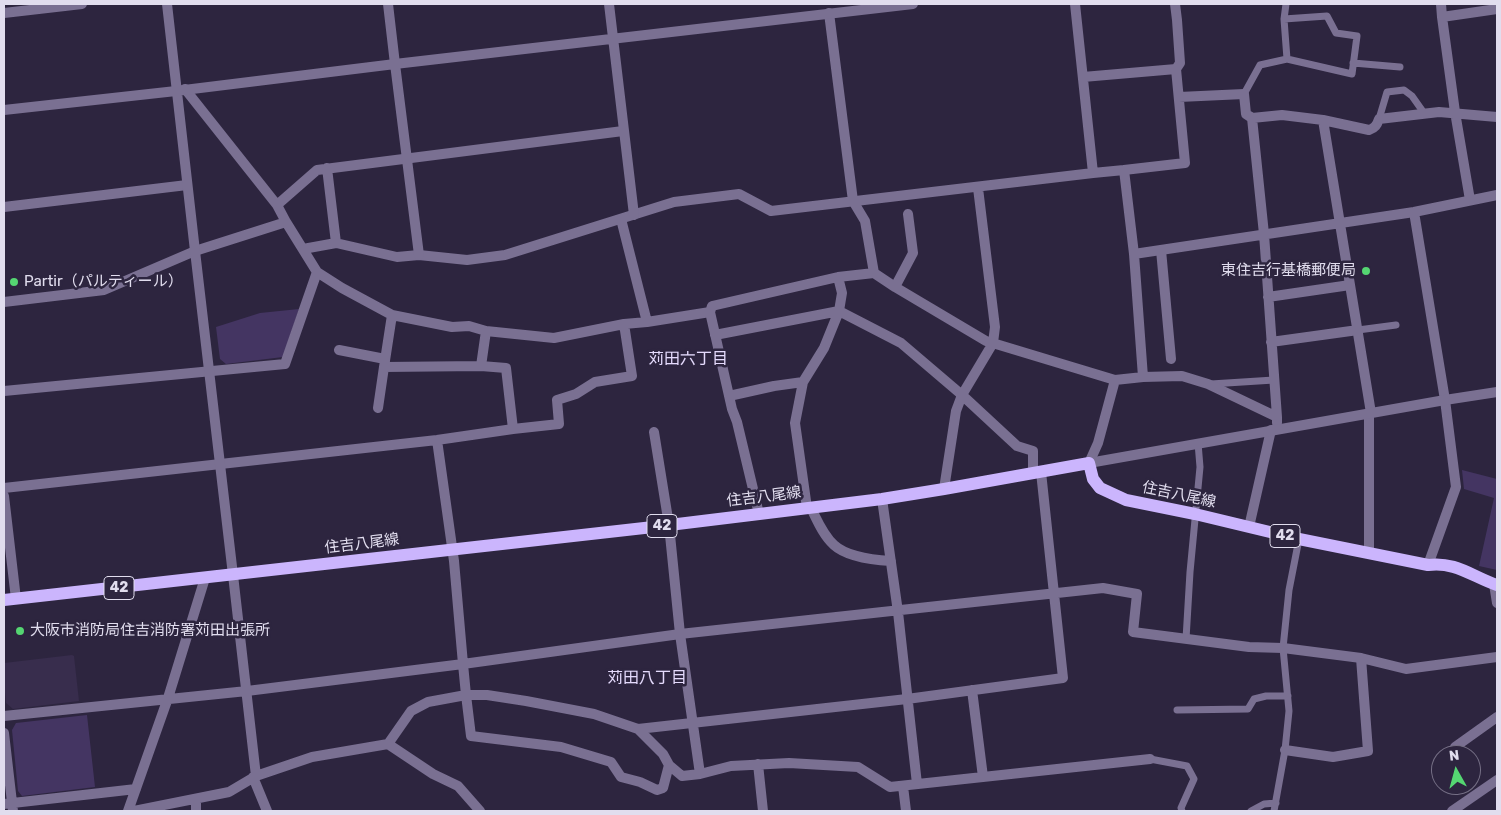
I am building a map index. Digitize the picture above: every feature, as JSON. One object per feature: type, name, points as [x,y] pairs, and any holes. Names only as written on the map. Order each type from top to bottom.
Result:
[{"type":"main road","name":"住吉八尾線","points":[[10,600],[882,499],[1089,463],[1093,479],[1100,488],[1126,500],[1428,566],[1448,565],[1496,585]]},
{"type":"street","points":[[4,13],[82,4]]},
{"type":"street","points":[[168,4],[181,90],[187,185],[247,690],[255,776],[267,811]]},
{"type":"street","points":[[388,4],[419,256]]},
{"type":"street","points":[[609,4],[634,215]]},
{"type":"street","points":[[4,110],[913,4]]},
{"type":"street","points":[[1075,4],[1093,174]]},
{"type":"street","points":[[302,249],[336,243],[397,257],[419,256],[467,260],[505,255],[674,202],[739,194],[771,211],[1185,163],[1176,69],[1180,63],[1178,20],[1175,4]]},
{"type":"street","points":[[1441,4],[1470,200]]},
{"type":"street","points":[[1442,17],[1497,9]]},
{"type":"street","points":[[829,14],[853,201],[865,221],[874,273]]},
{"type":"street","points":[[1083,77],[1176,69]]},
{"type":"street","points":[[181,90],[277,205],[317,272],[392,315],[452,327],[469,326],[486,331],[554,338],[624,324],[710,312]]},
{"type":"street","points":[[1179,97],[1244,94],[1246,114],[1252,118],[1282,116],[1323,120],[1369,130],[1378,124],[1379,119],[1424,113],[1456,112],[1497,117]]},
{"type":"street","points":[[1249,527],[1277,417],[1264,234],[1252,118]]},
{"type":"street","points":[[1323,120],[1370,413],[1370,553]]},
{"type":"street","points":[[277,205],[318,170],[327,168],[406,160],[623,131]]},
{"type":"street","points":[[327,168],[336,243]]},
{"type":"street","points":[[1124,170],[1134,254],[1142,377]]},
{"type":"street","points":[[4,207],[187,185]]},
{"type":"street","points":[[944,489],[956,411],[962,395],[993,343],[994,327],[978,188]]},
{"type":"street","points":[[1134,254],[1414,212],[1497,196]]},
{"type":"street","points":[[1414,212],[1445,400],[1456,487],[1428,566]]},
{"type":"street","points":[[894,287],[913,253],[908,214]]},
{"type":"street","points":[[621,219],[647,322]]},
{"type":"street","points":[[4,302],[104,290],[195,252],[286,222]]},
{"type":"street","points":[[1161,250],[1171,359]]},
{"type":"street","points":[[4,392],[285,364],[317,272]]},
{"type":"street","points":[[759,514],[715,335],[710,312],[712,306],[838,278],[874,273],[894,287],[986,341],[1115,380],[1182,376],[1208,384],[1277,417]]},
{"type":"street","points":[[838,278],[842,293],[839,311],[824,348],[803,382],[795,423],[809,508],[834,545],[845,552],[864,558],[891,561]]},
{"type":"street","points":[[1268,297],[1350,285]]},
{"type":"street","points":[[638,730],[907,699],[1064,678],[1033,451],[1017,446],[962,395],[901,343],[839,311],[715,335]]},
{"type":"street","points":[[378,408],[392,315]]},
{"type":"street","points":[[4,488],[437,440],[559,424],[557,400],[576,394],[595,382],[632,376],[624,324]]},
{"type":"street","points":[[1272,342],[1358,330]]},
{"type":"street","points":[[481,366],[486,331]]},
{"type":"street","points":[[339,350],[385,363],[506,368],[513,429]]},
{"type":"street","points":[[1089,463],[1098,443],[1115,380]]},
{"type":"street","points":[[729,396],[803,382]]},
{"type":"street","points":[[1089,463],[1497,392]]},
{"type":"street","points":[[654,432],[669,525],[680,634],[700,774]]},
{"type":"street","points":[[437,440],[452,550],[471,736],[561,747],[611,762],[621,777],[640,782],[657,790],[663,788],[669,765]]},
{"type":"street","points":[[4,496],[10,600]]},
{"type":"street","points":[[882,499],[898,612],[917,784]]},
{"type":"street","points":[[128,811],[168,698],[205,578]]},
{"type":"street","points":[[1496,585],[1497,603]]},
{"type":"street","points":[[4,716],[247,690],[463,664],[680,634],[898,612],[1103,588],[1137,594],[1132,632],[1249,647],[1283,648],[1361,658],[1406,669],[1497,657]]},
{"type":"street","points":[[1285,750],[1333,757],[1368,751],[1361,658]]},
{"type":"street","points":[[972,690],[983,777]]},
{"type":"street","points":[[388,744],[411,710],[428,702],[466,695],[487,695],[594,714],[638,730],[663,754],[669,765],[682,776],[700,774],[731,766],[789,763],[858,767],[890,787],[1150,759]]},
{"type":"street","points":[[1458,745],[1497,717]]},
{"type":"street","points":[[4,733],[9,806],[136,789]]},
{"type":"street","points":[[134,811],[229,792],[255,776],[312,757],[388,744],[433,774],[458,786],[480,811]]},
{"type":"street","points":[[758,764],[764,811]]},
{"type":"street","points":[[1452,811],[1497,780]]},
{"type":"street","points":[[903,786],[906,811]]},
{"type":"street","points":[[196,799],[196,811]]},
{"type":"lane","points":[[1286,4],[1284,19],[1287,59]]},
{"type":"lane","points":[[1244,94],[1260,65],[1287,59],[1352,74],[1357,36],[1336,33],[1327,16],[1284,19]]},
{"type":"lane","points":[[1353,63],[1400,67]]},
{"type":"lane","points":[[1379,119],[1387,92],[1404,90],[1412,96],[1424,113]]},
{"type":"lane","points":[[1358,330],[1396,326]]},
{"type":"lane","points":[[1208,384],[1274,380]]},
{"type":"lane","points":[[1186,639],[1200,467],[1198,443]]},
{"type":"lane","points":[[1274,811],[1290,711],[1283,648],[1289,590],[1299,539]]},
{"type":"lane","points":[[1177,710],[1248,709],[1254,699],[1266,696],[1288,696]]},
{"type":"lane","points":[[1150,759],[1187,766],[1194,779],[1181,808],[1182,811]]},
{"type":"lane","points":[[1251,811],[1264,804],[1276,803]]},
{"type":"shaded area","points":[[299,309],[283,357],[226,364],[220,359],[216,327],[260,313]]},
{"type":"shaded area","points":[[1462,470],[1497,479],[1497,570],[1479,566],[1494,498],[1464,489]]},
{"type":"shaded area","points":[[74,656],[79,701],[13,709],[6,703],[4,663]]},
{"type":"shaded area","points":[[87,715],[95,787],[22,796],[18,791],[12,730],[16,723]]},
{"type":"place","name":"東住吉行基橋郵便局","points":[[1366,271]]},
{"type":"place","name":"Partir（パルティール）","points":[[14,282]]},
{"type":"place","name":"大阪市消防局住吉消防署苅田出張所","points":[[20,631]]},
{"type":"district","name":"苅田六丁目","points":[[688,359]]},
{"type":"district","name":"苅田八丁目","points":[[647,678]]}]
